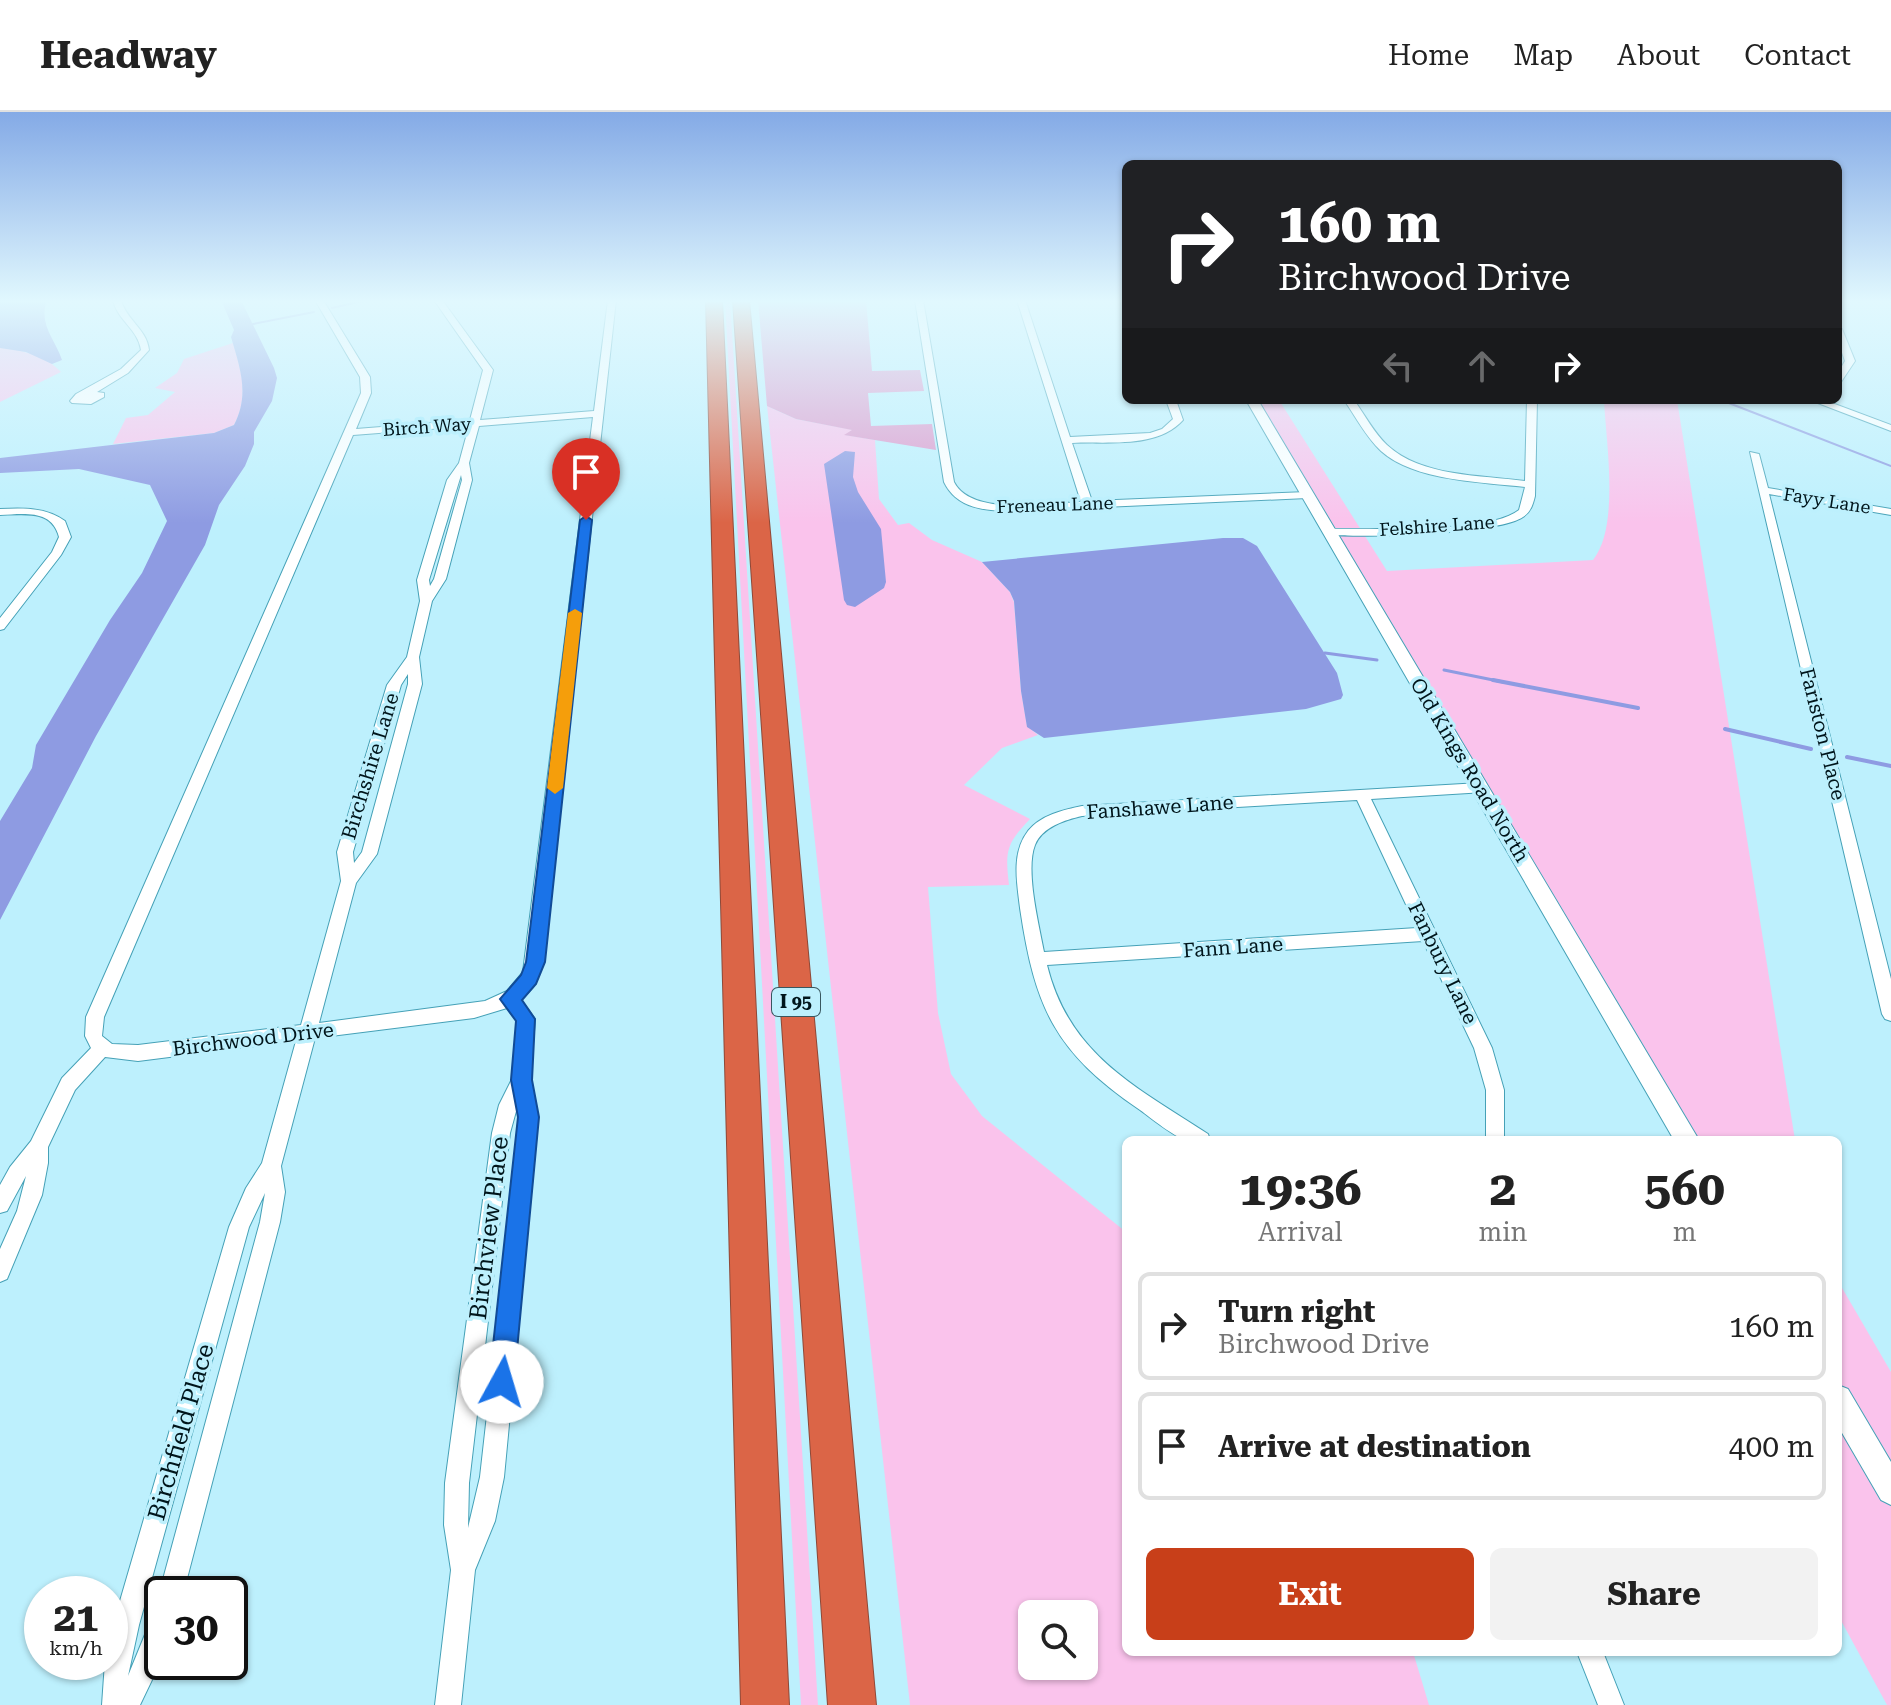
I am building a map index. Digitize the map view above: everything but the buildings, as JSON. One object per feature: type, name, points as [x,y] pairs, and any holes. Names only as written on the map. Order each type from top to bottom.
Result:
[{"type":"highway","points":[[717,374],[765,1705]]},
{"type":"highway","name":"I 95","points":[[747,374],[852,1705]]},
{"type":"street","points":[[89,393],[117,374]]},
{"type":"street","points":[[0,1204],[17,1173],[38,1147],[68,1084],[101,1049],[93,1036],[95,1017],[366,393],[367,383],[362,374]]},
{"type":"street","name":"Birchshire Lane","points":[[307,1032],[349,881],[369,854],[415,684],[413,657],[426,601],[440,579],[467,480],[464,463],[487,374]]},
{"type":"street","points":[[510,999],[529,979],[535,962],[604,374]]},
{"type":"street","name":"Freneau Lane","points":[[931,374],[949,482],[954,492],[971,502],[999,508],[1307,495]]},
{"type":"street","points":[[1045,374],[1087,504]]},
{"type":"street","points":[[1066,440],[1159,434],[1173,427],[1178,420],[1172,404]]},
{"type":"street","name":"Old Kings Road North","points":[[1254,404],[1685,1136]]},
{"type":"street","points":[[1352,404],[1381,445],[1403,461],[1530,485]]},
{"type":"street","name":"Felshire Lane","points":[[1330,532],[1500,523],[1516,517],[1526,508],[1530,485],[1532,404]]},
{"type":"street","points":[[1826,404],[1891,428]]},
{"type":"street","name":"Birch Way","points":[[349,432],[600,414]]},
{"type":"street","name":"Fariston Place","points":[[1754,454],[1891,1014]]},
{"type":"street","name":"Fayy Lane","points":[[1763,490],[1891,512]]},
{"type":"street","points":[[0,512],[30,512],[49,516],[61,523],[65,533],[57,553],[0,626]]},
{"type":"street","name":"Birchshire Lane","points":[[349,881],[345,852],[394,685],[413,657]]},
{"type":"street","name":"Fanshawe Lane","points":[[1195,1136],[1112,1079],[1084,1053],[1054,1011],[1039,959],[1024,861],[1026,848],[1033,836],[1054,818],[1103,809],[1480,788]]},
{"type":"street","name":"Fanbury Lane","points":[[1361,794],[1490,1069],[1497,1100],[1495,1136]]},
{"type":"street","name":"Fann Lane","points":[[1039,959],[1428,934]]},
{"type":"street","name":"Birchwood Drive","points":[[101,1049],[118,1054],[138,1053],[474,1011],[510,999]]},
{"type":"street","name":"Birchview Place","points":[[463,1570],[483,1521],[492,1477],[528,1131],[527,1104],[521,1080],[526,1019],[510,999]]},
{"type":"street","name":"Birchfield Place","points":[[115,1705],[115,1675],[126,1625],[239,1227],[253,1195],[271,1166],[307,1032]]},
{"type":"street","name":"Birchview Place","points":[[448,1705],[463,1570],[456,1525],[457,1483],[501,1133],[508,1105],[521,1080]]},
{"type":"street","points":[[0,1272],[33,1191],[38,1171],[38,1147]]},
{"type":"street","name":"Birchfield Place","points":[[176,1576],[270,1222],[275,1192],[271,1166]]},
{"type":"street","points":[[1842,1406],[1891,1490]]},
{"type":"street","points":[[1592,1656],[1611,1705]]},
{"type":"street","points":[[126,1705],[144,1672]]},
{"type":"shaded area","points":[[0,374],[56,374],[0,402]]},
{"type":"shaded area","points":[[175,374],[241,374],[243,394],[234,425],[214,433],[113,444],[126,418],[148,415],[175,392],[155,388]]},
{"type":"shaded area","points":[[729,374],[735,374],[818,1705],[801,1705]]},
{"type":"shaded area","points":[[764,374],[921,374],[924,391],[868,393],[871,426],[932,424],[936,450],[844,435],[852,430],[796,419],[767,406]]},
{"type":"shaded area","points":[[1259,404],[1282,404],[1387,571],[1593,560],[1601,545],[1609,506],[1604,404],[1678,404],[1794,1136],[1695,1136]]},
{"type":"shaded area","points":[[767,406],[796,419],[854,430],[846,435],[875,440],[879,499],[898,525],[909,523],[932,540],[982,562],[1010,592],[1014,602],[1027,726],[1038,735],[1002,748],[964,785],[1030,819],[1009,849],[1009,885],[928,887],[938,1013],[951,1074],[982,1116],[1122,1229],[1122,1656],[1414,1656],[1429,1705],[910,1705]]},
{"type":"shaded area","points":[[1842,1288],[1891,1372],[1891,1470],[1842,1386]]},
{"type":"shaded area","points":[[1842,1421],[1891,1506],[1891,1705],[1887,1705],[1842,1622]]},
{"type":"water","points":[[241,374],[276,374],[277,378],[272,401],[254,432],[254,444],[245,466],[219,505],[205,545],[96,736],[0,920],[0,821],[32,768],[36,745],[110,620],[142,573],[167,521],[150,485],[79,469],[0,473],[0,458],[214,433],[234,425],[242,403]]},
{"type":"water","points":[[845,451],[855,452],[853,477],[858,492],[881,529],[886,582],[884,588],[855,607],[847,605],[844,600],[824,464]]},
{"type":"water","points":[[1243,538],[1257,546],[1337,673],[1343,695],[1341,699],[1306,709],[1044,738],[1027,727],[1014,601],[1010,592],[982,562]]},
{"type":"waterway","points":[[1731,404],[1891,466]]},
{"type":"waterway","points":[[1325,653],[1377,660]]},
{"type":"waterway","points":[[1444,670],[1496,681]]},
{"type":"waterway","points":[[1496,681],[1638,708]]},
{"type":"waterway","points":[[1496,681],[1503,682]]},
{"type":"waterway","points":[[1725,729],[1811,749]]},
{"type":"waterway","points":[[1847,757],[1891,766]]},
{"type":"slow traffic","points":[[555,788],[575,613]]},
{"type":"route","points":[[502,1382],[528,1131],[521,1080],[526,1019],[510,999],[529,979],[535,962],[586,520]]}]
